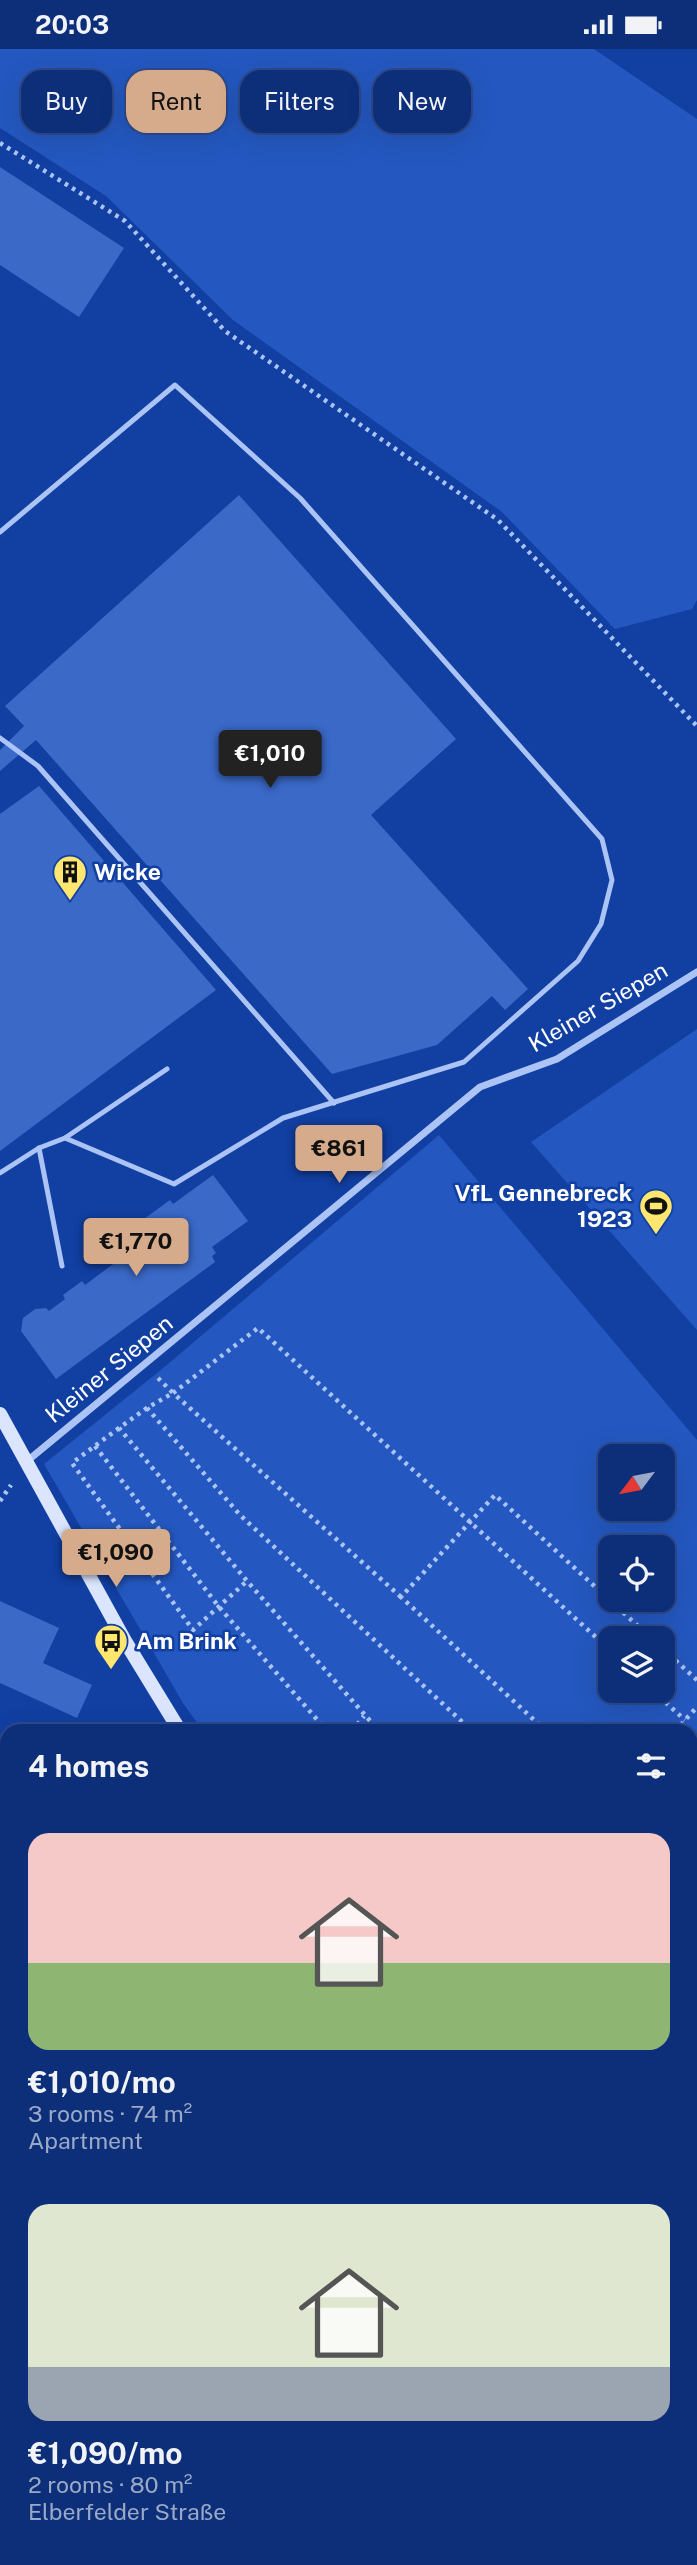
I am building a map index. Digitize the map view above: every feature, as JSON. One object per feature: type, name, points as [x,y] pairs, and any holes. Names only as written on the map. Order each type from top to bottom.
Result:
[{"type":"main road","points":[[0,1414],[125,1641],[176,1724]]},
{"type":"street","name":"Kleiner Siepen","points":[[25,1463],[480,1087],[557,1059],[697,972]]},
{"type":"lane","points":[[0,532],[175,385],[300,498],[602,839],[612,880],[601,923],[579,961],[464,1062],[283,1118],[174,1184],[65,1138]]},
{"type":"lane","points":[[0,738],[38,766],[334,1103]]},
{"type":"lane","points":[[0,1173],[39,1149],[65,1138],[167,1069]]},
{"type":"lane","points":[[39,1149],[62,1266]]},
{"type":"path","points":[[0,143],[125,221],[225,331],[498,520],[697,726]]},
{"type":"path","points":[[247,1581],[193,1630],[72,1463],[147,1408],[173,1393],[258,1328],[598,1639]]},
{"type":"path","points":[[145,1365],[538,1724]]},
{"type":"path","points":[[147,1408],[240,1515],[464,1724]]},
{"type":"path","points":[[119,1428],[247,1581],[372,1724]]},
{"type":"path","points":[[94,1446],[219,1607],[321,1724]]},
{"type":"path","points":[[401,1597],[495,1495],[638,1626]]},
{"type":"path","points":[[675,1660],[697,1680]]},
{"type":"path","points":[[666,1703],[685,1720]]},
{"type":"path","points":[[681,1724],[697,1707]]},
{"type":"path","points":[[358,1724],[364,1716]]},
{"type":"shaded area","points":[[0,49],[594,49],[697,119],[697,600],[692,609],[615,629],[502,512],[233,320],[106,196],[0,128]]},
{"type":"shaded area","name":"VfL Gennebreck 1923","points":[[697,1029],[697,1330],[531,1142]]},
{"type":"shaded area","points":[[439,1135],[697,1440],[697,1724],[198,1724],[183,1703],[44,1464],[162,1369]]},
{"type":"building","points":[[0,167],[124,248],[79,317],[0,265]]},
{"type":"building","points":[[239,495],[456,739],[371,815],[528,989],[505,1010],[492,996],[437,1045],[332,1074],[36,740],[0,771],[0,750],[24,726],[5,706]]},
{"type":"building","name":"Wicke","points":[[39,786],[216,990],[0,1151],[0,814]]},
{"type":"building","points":[[213,1175],[248,1221],[212,1247],[216,1253],[212,1256],[215,1262],[56,1379],[21,1331],[23,1318],[35,1309],[46,1308],[49,1311],[65,1299],[63,1295],[82,1281],[85,1285],[148,1238],[137,1224],[170,1200],[173,1204]]},
{"type":"building","points":[[0,1601],[59,1628],[43,1663],[92,1685],[77,1718],[0,1683]]},
{"type":"place","name":"Wicke","points":[[70,902]]},
{"type":"place","name":"VfL Gennebreck 1923","points":[[656,1236]]},
{"type":"place","name":"Am Brink","points":[[111,1671]]}]
